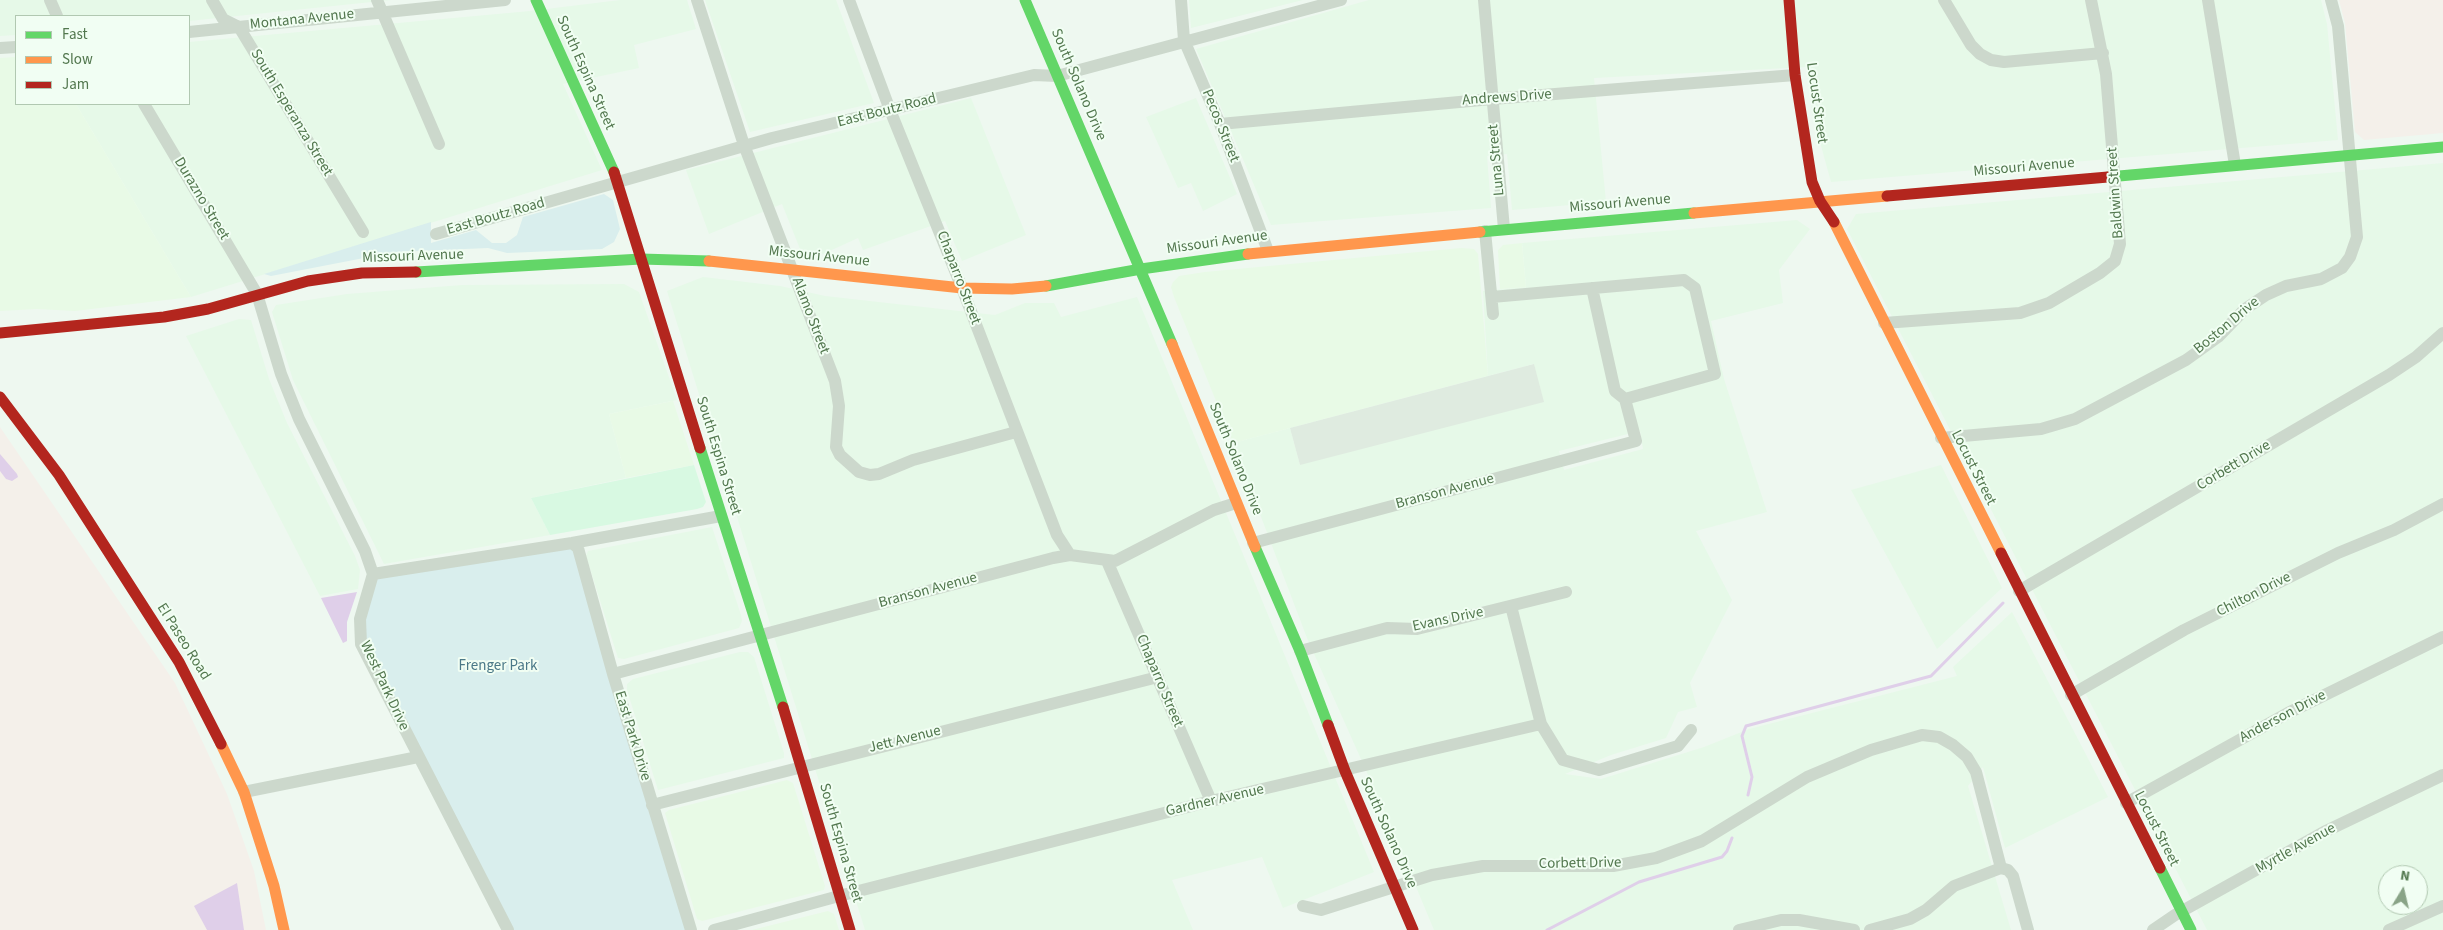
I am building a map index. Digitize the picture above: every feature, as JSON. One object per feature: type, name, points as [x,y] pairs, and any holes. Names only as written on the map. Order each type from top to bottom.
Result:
[{"type":"main road","name":"South Espina Street","points":[[536,0],[618,181],[721,516],[802,766],[838,896],[850,930]]},
{"type":"main road","name":"South Solano Drive","points":[[1025,0],[1056,76],[1142,269],[1236,503],[1300,652],[1345,771],[1413,930]]},
{"type":"main road","name":"Locust Street","points":[[1789,0],[1795,76],[1812,182],[1820,201],[1831,217],[2191,930]]},
{"type":"main road","name":"Missouri Avenue","points":[[1,339],[13,332],[164,317],[208,309],[308,281],[362,273],[442,271],[641,260],[717,261],[962,288],[1012,289],[1051,286],[1142,269],[1268,251],[2443,147]]},
{"type":"main road","name":"El Paseo Road","points":[[0,397],[59,475],[179,662],[216,730],[244,792],[274,886],[284,930]]},
{"type":"street","points":[[50,0],[57,15]]},
{"type":"street","name":"South Esperanza Street","points":[[212,0],[223,19],[239,27],[363,232]]},
{"type":"street","points":[[377,0],[440,144]]},
{"type":"street","name":"Montana Avenue","points":[[190,32],[504,0]]},
{"type":"street","name":"Alamo Street","points":[[697,0],[744,145],[835,381],[839,406],[836,447],[840,455],[852,469],[870,475],[879,474],[913,460],[1016,432]]},
{"type":"street","name":"Chaparro Street","points":[[849,0],[890,110],[962,288],[1057,535],[1070,555]]},
{"type":"street","name":"Pecos Street","points":[[1181,0],[1184,40],[1220,124],[1268,251]]},
{"type":"street","name":"East Boutz Road","points":[[436,234],[744,145],[1034,74],[1056,76],[1184,40],[1341,0]]},
{"type":"street","name":"Luna Street","points":[[1484,0],[1504,229]]},
{"type":"street","points":[[1944,0],[1971,45],[1980,54],[1991,60],[2004,62],[2103,53]]},
{"type":"street","name":"Baldwin Street","points":[[1884,323],[2020,313],[2049,303],[2100,273],[2115,261],[2120,250],[2115,175],[2103,53],[2091,0]]},
{"type":"street","points":[[2208,0],[2235,166]]},
{"type":"street","name":"Boston Drive","points":[[1941,438],[2041,429],[2075,419],[2186,360],[2218,337],[2245,309],[2266,295],[2293,284],[2321,280],[2342,268],[2350,257],[2356,238],[2338,26],[2331,0]]},
{"type":"street","points":[[0,48],[15,47]]},
{"type":"street","name":"Andrews Drive","points":[[1220,124],[1492,99],[1795,76]]},
{"type":"street","name":"Durazno Street","points":[[145,105],[257,294]]},
{"type":"street","points":[[1485,232],[1493,314]]},
{"type":"street","points":[[1492,297],[1592,288],[1684,280],[1695,288],[1715,374],[1625,399],[1615,391],[1592,288]]},
{"type":"street","points":[[257,294],[280,374],[299,419],[364,551],[373,574],[572,543],[721,516]]},
{"type":"street","name":"Corbett Drive","points":[[2019,591],[2389,375],[2416,357],[2443,333]]},
{"type":"street","name":"Branson Avenue","points":[[1253,543],[1636,441],[1625,399]]},
{"type":"street","name":"Branson Avenue","points":[[613,674],[1070,555],[1107,561],[1124,558],[1214,510],[1236,503]]},
{"type":"street","name":"Chilton Drive","points":[[2071,695],[2184,630],[2321,561],[2394,530],[2443,504]]},
{"type":"street","name":"East Park Drive","points":[[572,543],[578,548],[613,674],[690,930]]},
{"type":"street","name":"Chaparro Street","points":[[1107,561],[1211,801]]},
{"type":"street","name":"West Park Drive","points":[[373,574],[360,619],[361,644],[508,930]]},
{"type":"street","name":"Evans Drive","points":[[1300,652],[1387,628],[1417,629],[1566,592]]},
{"type":"street","points":[[1511,606],[1541,724],[1563,760],[1599,770],[1678,746],[1690,730]]},
{"type":"street","name":"Anderson Drive","points":[[2126,803],[2288,713],[2443,637]]},
{"type":"street","name":"Jett Avenue","points":[[652,805],[1158,677]]},
{"type":"street","name":"Gardner Avenue","points":[[714,930],[838,896],[1211,801],[1541,724]]},
{"type":"street","name":"Corbett Drive","points":[[1303,906],[1321,910],[1395,885],[1432,875],[1483,866],[1613,866],[1656,858],[1702,841],[1807,777],[1871,750],[1922,735],[1939,737],[1953,745],[1967,757],[1976,772],[2001,868]]},
{"type":"street","points":[[244,792],[418,757]]},
{"type":"street","name":"Myrtle Avenue","points":[[2153,930],[2324,832],[2443,776]]},
{"type":"street","points":[[1870,930],[1910,919],[1926,910],[1954,886],[2001,868],[2008,870],[2013,876],[2028,930]]},
{"type":"street","points":[[2389,930],[2443,906]]},
{"type":"street","points":[[1739,930],[1781,920],[1799,920],[1854,930]]},
{"type":"shaded area","points":[[0,0],[391,0],[190,21],[190,15],[15,15],[15,35],[0,36]]},
{"type":"shaded area","points":[[620,0],[687,0],[696,29],[634,45],[639,68],[563,84],[602,170],[191,297],[77,105],[190,105],[190,42],[530,11]]},
{"type":"shaded area","points":[[705,0],[836,0],[874,103],[750,132]]},
{"type":"shaded area","points":[[1189,0],[1303,0],[1191,28]]},
{"type":"shaded area","points":[[1369,0],[2321,0],[2327,24],[2338,140],[1831,182],[1812,113],[1807,67],[1594,78],[1606,202],[1512,210],[1507,154],[1487,156],[1491,208],[1271,225],[1196,49]]},
{"type":"shaded area","points":[[2339,0],[2443,0],[2443,133],[2364,140],[2355,132],[2345,23]]},
{"type":"shaded area","points":[[15,57],[15,105],[77,105],[191,297],[75,311],[37,309],[0,311],[0,58]]},
{"type":"shaded area","points":[[971,98],[1026,235],[962,261],[945,221],[863,250],[858,238],[823,254],[800,249],[782,204],[709,234],[686,170]]},
{"type":"shaded area","points":[[1196,98],[1237,194],[1203,211],[1191,183],[1178,188],[1146,117]]},
{"type":"shaded area","points":[[2443,163],[2443,930],[2207,930],[1847,229],[1856,214]]},
{"type":"shaded area","points":[[1797,220],[1810,229],[1779,270],[1783,303],[1711,321],[1724,379],[1767,512],[1696,531],[1732,600],[1690,683],[1697,707],[1678,712],[1666,738],[1611,755],[1565,774],[1601,779],[1704,747],[1749,729],[1957,676],[1953,667],[2012,612],[2108,797],[2005,848],[1983,767],[1968,786],[2011,930],[1434,930],[1389,822],[1307,638],[1233,443],[1290,428],[1300,465],[1534,364],[1488,376],[1483,291],[1526,287],[1522,243]],"holes":[[[1640,431],[1643,449],[1564,470],[1559,451]]]},
{"type":"shaded area","points":[[1522,243],[1526,287],[1500,289],[1498,250],[1503,245]]},
{"type":"shaded area","points":[[1461,248],[1474,249],[1478,254],[1488,376],[1233,443],[1174,297],[1171,287],[1179,276]]},
{"type":"shaded area","points":[[703,277],[780,286],[825,296],[995,315],[1025,303],[1054,303],[1061,317],[1137,297],[1374,872],[1283,908],[1262,857],[1172,880],[1193,930],[865,930],[667,291]]},
{"type":"shaded area","points":[[624,284],[639,292],[677,400],[609,414],[626,478],[531,498],[550,535],[384,564],[293,380],[272,312],[276,305],[347,294],[462,285]]},
{"type":"shaded area","points":[[239,319],[251,320],[269,379],[287,423],[355,556],[360,570],[358,589],[320,596],[186,336]]},
{"type":"shaded area","points":[[1534,364],[1544,402],[1300,465],[1290,428]]},
{"type":"shaded area","points":[[673,401],[694,465],[626,478],[609,414]]},
{"type":"shaded area","points":[[0,427],[175,683],[227,794],[254,871],[266,930],[0,930]]},
{"type":"shaded area","points":[[0,454],[17,474],[18,477],[12,481],[6,479],[0,471]]},
{"type":"shaded area","points":[[1941,465],[2002,588],[1937,649],[1851,490]]},
{"type":"shaded area","points":[[712,527],[741,615],[742,621],[739,628],[624,659],[618,658],[586,556],[588,551]]},
{"type":"shaded area","points":[[357,592],[347,622],[347,641],[343,643],[321,598]]},
{"type":"shaded area","points":[[740,652],[748,652],[754,657],[784,758],[658,790],[627,690],[627,684],[633,679]]},
{"type":"shaded area","points":[[787,780],[793,783],[825,886],[824,890],[702,921],[697,919],[665,813],[669,810]]},
{"type":"shaded area","points":[[237,883],[244,930],[207,930],[194,906]]},
{"type":"shaded area","points":[[828,911],[834,914],[839,930],[752,930]]},
{"type":"green space","points":[[604,194],[613,200],[620,229],[614,242],[602,249],[507,253],[488,248],[395,252],[271,276],[264,274],[431,222],[431,243],[476,230],[492,243],[506,243],[517,235],[523,217]]},
{"type":"green space","name":"Frenger Park","points":[[572,543],[692,930],[509,930],[359,631],[373,574]]},
{"type":"sand","points":[[694,465],[706,502],[703,507],[697,509],[550,535],[531,498]]},
{"type":"waterway","points":[[1748,795],[1752,777],[1742,736],[1746,726],[1931,676],[2003,603]]},
{"type":"waterway","points":[[1547,930],[1639,882],[1722,857],[1727,851],[1732,838]]},
{"type":"traffic: fast","points":[[536,0],[614,172]]},
{"type":"traffic: fast","points":[[1025,0],[1172,344]]},
{"type":"traffic: fast","points":[[2108,177],[2443,147]]},
{"type":"traffic: fast","points":[[1480,232],[1694,213]]},
{"type":"traffic: fast","points":[[1046,286],[1141,269],[1248,254]]},
{"type":"traffic: fast","points":[[416,272],[641,259],[709,261]]},
{"type":"traffic: fast","points":[[700,448],[783,707]]},
{"type":"traffic: fast","points":[[1255,547],[1300,651],[1328,725]]},
{"type":"traffic: fast","points":[[2160,868],[2191,930]]},
{"type":"traffic: slow","points":[[1694,213],[1887,196]]},
{"type":"traffic: slow","points":[[1834,222],[2001,553]]},
{"type":"traffic: slow","points":[[1248,254],[1480,232]]},
{"type":"traffic: slow","points":[[709,261],[962,288],[1012,289],[1046,286]]},
{"type":"traffic: slow","points":[[1172,344],[1255,547]]},
{"type":"traffic: slow","points":[[221,744],[244,792],[274,886],[284,930]]},
{"type":"traffic: jam","points":[[1789,0],[1795,75],[1812,182],[1820,201],[1834,222]]},
{"type":"traffic: jam","points":[[614,172],[700,448]]},
{"type":"traffic: jam","points":[[1887,196],[2108,177]]},
{"type":"traffic: jam","points":[[0,333],[164,317],[208,309],[308,281],[362,273],[416,272]]},
{"type":"traffic: jam","points":[[0,397],[59,475],[179,662],[221,744]]},
{"type":"traffic: jam","points":[[2001,553],[2160,868]]},
{"type":"traffic: jam","points":[[783,707],[850,930]]},
{"type":"traffic: jam","points":[[1328,725],[1345,771],[1413,930]]}]
